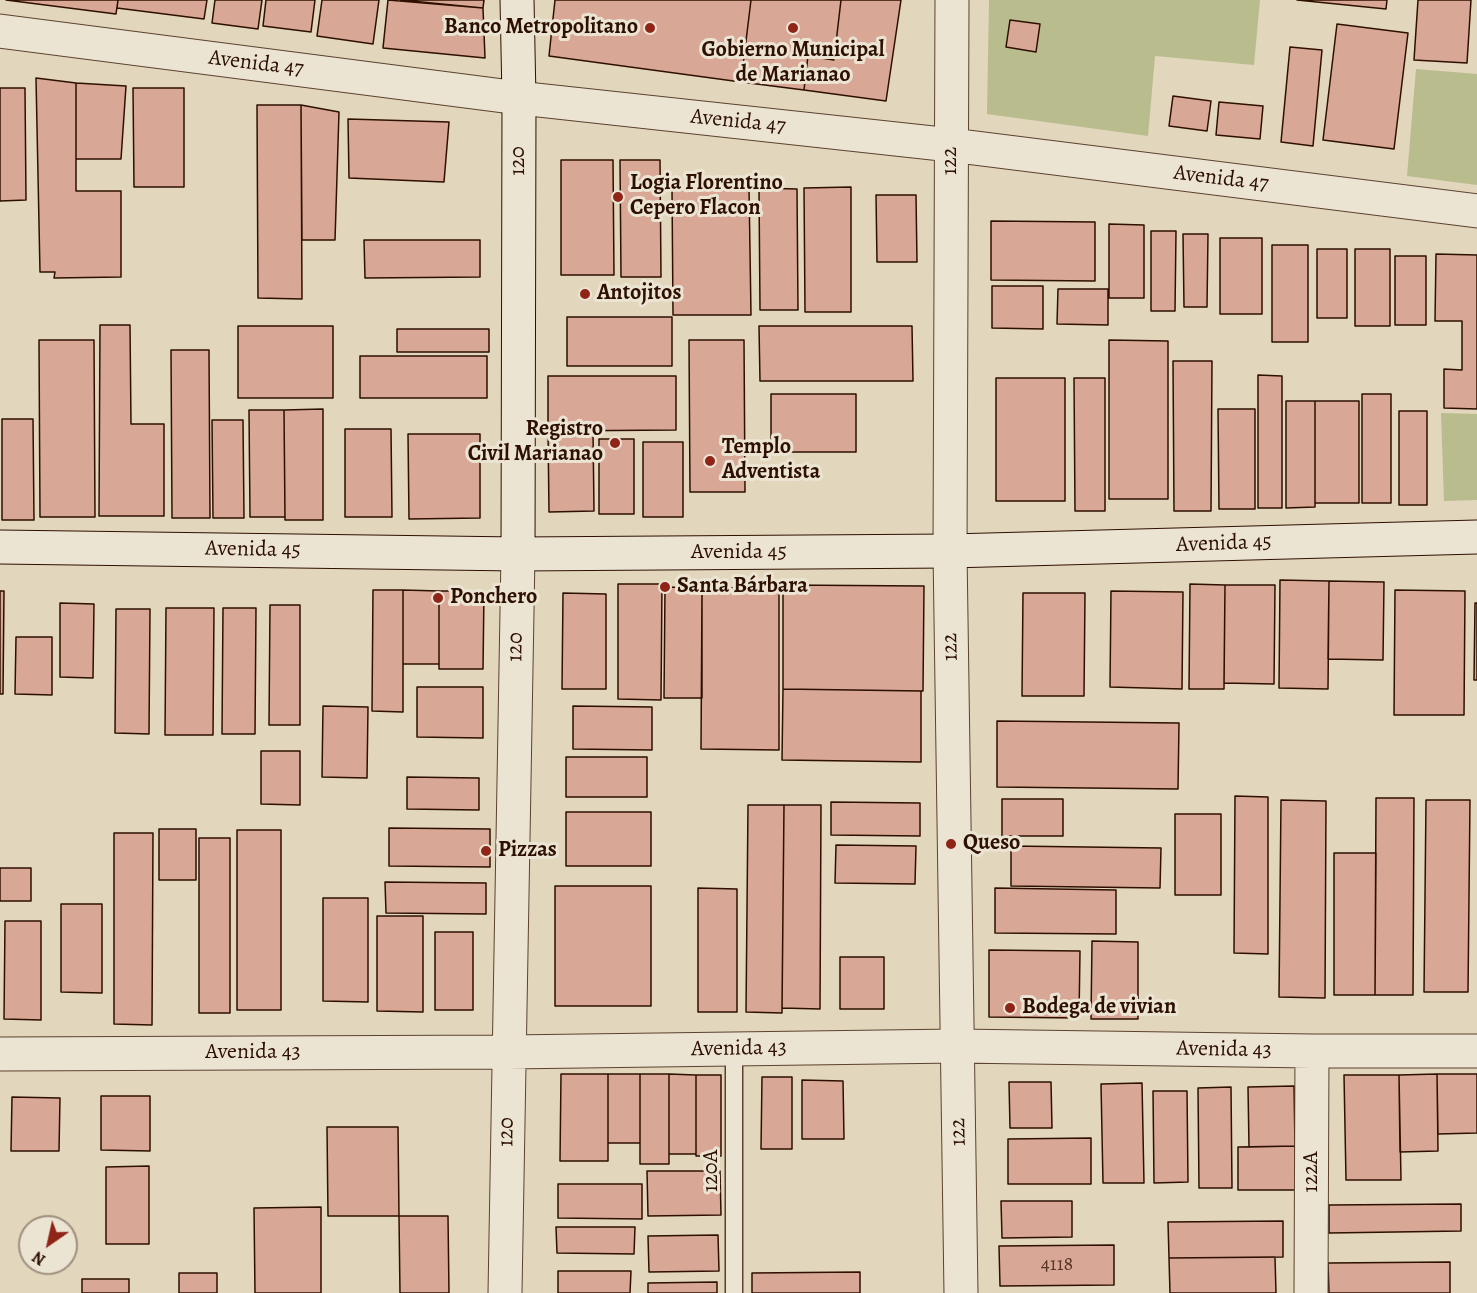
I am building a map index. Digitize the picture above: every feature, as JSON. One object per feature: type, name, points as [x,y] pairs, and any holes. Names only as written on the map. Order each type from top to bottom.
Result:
[{"type":"street","name":"120","points":[[505,1293],[518,554],[519,98],[517,0]]},
{"type":"street","name":"122","points":[[952,0],[950,551],[961,1293]]},
{"type":"street","name":"Avenida 47","points":[[0,30],[519,98],[951,145],[1477,211]]},
{"type":"street","name":"Avenida 45","points":[[0,547],[518,554],[950,551],[1477,537]]},
{"type":"street","name":"Avenida 43","points":[[0,1054],[508,1052],[957,1046],[1477,1051]]},
{"type":"street","name":"122A","points":[[1311,1293],[1312,1051]]},
{"type":"lane","name":"120A","points":[[734,1050],[734,1293]]},
{"type":"green space","points":[[989,0],[1260,0],[1254,65],[1155,56],[1148,136],[987,114]]},
{"type":"green space","points":[[1416,69],[1477,74],[1477,185],[1407,176]]},
{"type":"green space","points":[[1441,413],[1477,414],[1477,500],[1444,501]]},
{"type":"building","points":[[6,0],[118,0],[116,14]]},
{"type":"building","points":[[118,0],[207,0],[204,19],[117,8]]},
{"type":"building","points":[[215,0],[262,0],[258,29],[212,23]]},
{"type":"building","points":[[266,0],[315,0],[311,32],[263,26]]},
{"type":"building","points":[[322,0],[379,0],[373,44],[317,36]]},
{"type":"building","points":[[388,0],[483,8],[485,58],[383,48]]},
{"type":"building","points":[[401,0],[484,0],[483,8]]},
{"type":"building","name":"Banco Metropolitano","points":[[555,0],[751,0],[741,82],[549,56]]},
{"type":"building","name":"Gobierno Municipal de Marianao","points":[[751,0],[841,0],[834,60],[808,56],[804,90],[741,82]]},
{"type":"building","points":[[841,0],[901,0],[886,101],[804,90],[808,56],[834,60]]},
{"type":"building","points":[[1297,0],[1387,0],[1386,9]]},
{"type":"building","points":[[1418,0],[1471,0],[1467,63],[1414,60]]},
{"type":"building","points":[[1010,20],[1040,24],[1036,52],[1006,47]]},
{"type":"building","points":[[1337,24],[1408,33],[1394,149],[1323,140]]},
{"type":"building","points":[[1290,47],[1322,50],[1313,146],[1281,142]]},
{"type":"building","points":[[36,78],[76,83],[76,191],[121,191],[121,277],[54,278],[55,272],[40,272]]},
{"type":"building","points":[[76,83],[126,86],[121,159],[76,159]]},
{"type":"building","points":[[0,88],[25,88],[26,200],[0,201]]},
{"type":"building","points":[[133,88],[184,88],[184,187],[134,187]]},
{"type":"building","points":[[1173,96],[1211,101],[1207,131],[1169,126]]},
{"type":"building","points":[[1219,102],[1263,106],[1260,139],[1216,135]]},
{"type":"building","points":[[257,105],[301,105],[302,299],[258,298]]},
{"type":"building","points":[[301,105],[339,112],[335,240],[302,240]]},
{"type":"building","points":[[348,119],[449,122],[444,182],[349,178]]},
{"type":"building","points":[[561,160],[613,160],[614,275],[561,275]]},
{"type":"building","points":[[620,160],[660,160],[661,277],[621,277]]},
{"type":"building","points":[[749,187],[751,315],[673,315],[672,188]]},
{"type":"building","points":[[851,187],[851,312],[805,312],[804,188]]},
{"type":"building","points":[[759,188],[797,189],[798,310],[760,310]]},
{"type":"building","points":[[876,195],[916,195],[917,262],[877,262]]},
{"type":"building","points":[[991,221],[1095,222],[1095,281],[991,280]]},
{"type":"building","points":[[1109,224],[1144,225],[1144,298],[1109,298]]},
{"type":"building","points":[[1151,231],[1176,231],[1175,311],[1151,311]]},
{"type":"building","points":[[1183,234],[1208,234],[1207,307],[1184,307]]},
{"type":"building","points":[[1220,238],[1262,238],[1262,314],[1220,314]]},
{"type":"building","points":[[364,240],[480,240],[480,277],[365,278]]},
{"type":"building","points":[[1272,245],[1308,245],[1308,342],[1272,342]]},
{"type":"building","points":[[1317,249],[1347,249],[1347,318],[1317,318]]},
{"type":"building","points":[[1355,249],[1390,249],[1390,326],[1355,326]]},
{"type":"building","points":[[1436,254],[1477,255],[1477,409],[1444,408],[1444,369],[1462,370],[1462,321],[1435,321]]},
{"type":"building","points":[[1395,256],[1426,256],[1426,325],[1395,325]]},
{"type":"building","points":[[992,286],[1043,286],[1043,329],[992,328]]},
{"type":"building","points":[[1058,289],[1108,289],[1108,325],[1057,324]]},
{"type":"building","points":[[567,317],[672,317],[672,366],[567,366]]},
{"type":"building","points":[[100,325],[130,325],[131,424],[164,424],[164,516],[99,516]]},
{"type":"building","points":[[238,326],[333,326],[333,398],[238,398]]},
{"type":"building","points":[[759,326],[912,326],[913,381],[760,381]]},
{"type":"building","points":[[397,329],[489,329],[489,352],[397,352]]},
{"type":"building","points":[[39,340],[94,340],[95,517],[40,517]]},
{"type":"building","points":[[689,340],[744,340],[745,492],[690,492]]},
{"type":"building","points":[[1109,340],[1168,341],[1168,499],[1109,499]]},
{"type":"building","points":[[171,350],[209,350],[210,518],[172,518]]},
{"type":"building","points":[[360,356],[487,356],[487,398],[360,398]]},
{"type":"building","points":[[1173,361],[1212,361],[1211,511],[1174,511]]},
{"type":"building","points":[[1258,375],[1282,376],[1282,508],[1258,508]]},
{"type":"building","points":[[548,376],[676,376],[676,430],[548,431]]},
{"type":"building","points":[[996,378],[1065,378],[1065,501],[996,501]]},
{"type":"building","points":[[1074,378],[1105,378],[1105,511],[1075,511]]},
{"type":"building","points":[[771,394],[856,394],[856,452],[771,452]]},
{"type":"building","points":[[1362,394],[1391,394],[1391,503],[1362,503]]},
{"type":"building","points":[[1286,401],[1315,401],[1315,507],[1286,508]]},
{"type":"building","points":[[1315,401],[1359,401],[1359,503],[1315,503]]},
{"type":"building","points":[[323,409],[323,520],[285,520],[284,410]]},
{"type":"building","points":[[1218,409],[1255,409],[1255,509],[1219,509]]},
{"type":"building","points":[[249,410],[284,410],[285,517],[250,517]]},
{"type":"building","points":[[1399,411],[1427,411],[1427,505],[1399,505]]},
{"type":"building","points":[[2,419],[33,419],[34,520],[2,520]]},
{"type":"building","points":[[212,420],[243,420],[244,518],[213,518]]},
{"type":"building","points":[[345,429],[391,429],[392,517],[345,517]]},
{"type":"building","points":[[548,431],[593,431],[594,511],[549,512]]},
{"type":"building","points":[[408,434],[480,434],[480,518],[409,519]]},
{"type":"building","points":[[599,439],[634,439],[634,514],[599,514]]},
{"type":"building","points":[[643,442],[683,442],[683,517],[643,517]]},
{"type":"building","points":[[1280,580],[1329,581],[1328,689],[1279,688]]},
{"type":"building","points":[[1329,581],[1384,582],[1383,660],[1328,659]]},
{"type":"building","points":[[618,584],[662,584],[661,700],[618,699]]},
{"type":"building","points":[[1190,584],[1225,585],[1224,689],[1189,689]]},
{"type":"building","points":[[783,585],[924,586],[923,691],[783,689]]},
{"type":"building","points":[[1225,585],[1275,585],[1274,684],[1224,683]]},
{"type":"building","points":[[665,587],[702,588],[702,698],[664,698]]},
{"type":"building","points":[[702,588],[779,588],[779,750],[701,749]]},
{"type":"building","points":[[373,590],[403,590],[403,712],[372,711]]},
{"type":"building","points":[[403,590],[439,591],[439,664],[403,664]]},
{"type":"building","points":[[1395,590],[1465,591],[1464,715],[1394,715]]},
{"type":"building","points":[[0,591],[4,591],[3,694],[0,694]]},
{"type":"building","points":[[439,591],[484,591],[483,669],[439,669]]},
{"type":"building","points":[[1111,591],[1183,592],[1182,689],[1110,687]]},
{"type":"building","points":[[563,593],[606,594],[606,689],[562,689]]},
{"type":"building","points":[[1023,593],[1085,593],[1084,696],[1022,696]]},
{"type":"building","points":[[60,603],[94,604],[93,678],[60,677]]},
{"type":"building","points":[[1475,603],[1477,603],[1477,680],[1474,680]]},
{"type":"building","points":[[270,605],[300,605],[300,725],[269,725]]},
{"type":"building","points":[[166,608],[214,608],[213,735],[165,735]]},
{"type":"building","points":[[223,608],[256,608],[255,734],[222,734]]},
{"type":"building","points":[[116,609],[150,609],[149,734],[115,733]]},
{"type":"building","points":[[16,637],[52,637],[52,695],[15,694]]},
{"type":"building","points":[[417,687],[483,687],[483,738],[417,737]]},
{"type":"building","points":[[783,689],[921,691],[921,762],[782,760]]},
{"type":"building","points":[[323,706],[368,707],[367,778],[322,777]]},
{"type":"building","points":[[573,706],[652,707],[652,750],[573,749]]},
{"type":"building","points":[[997,721],[1179,723],[1178,789],[997,787]]},
{"type":"building","points":[[261,751],[300,751],[300,805],[261,804]]},
{"type":"building","points":[[566,757],[647,757],[647,797],[566,797]]},
{"type":"building","points":[[407,777],[479,778],[479,810],[407,809]]},
{"type":"building","points":[[1235,796],[1268,797],[1268,954],[1234,953]]},
{"type":"building","points":[[1376,798],[1414,798],[1413,995],[1375,995]]},
{"type":"building","points":[[1002,799],[1063,799],[1063,836],[1002,836]]},
{"type":"building","points":[[1281,800],[1326,801],[1325,998],[1279,997]]},
{"type":"building","points":[[1426,800],[1470,800],[1468,992],[1424,992]]},
{"type":"building","points":[[831,802],[920,803],[920,836],[831,835]]},
{"type":"building","points":[[748,805],[784,805],[782,1013],[746,1012]]},
{"type":"building","points":[[784,805],[821,805],[820,1009],[782,1008]]},
{"type":"building","points":[[566,812],[651,812],[651,866],[566,866]]},
{"type":"building","points":[[1175,814],[1221,814],[1221,895],[1175,895]]},
{"type":"building","points":[[389,828],[490,829],[490,867],[389,866]]},
{"type":"building","points":[[159,829],[196,829],[196,880],[159,880]]},
{"type":"building","points":[[237,830],[281,830],[281,1010],[237,1010]]},
{"type":"building","points":[[114,833],[153,833],[152,1025],[114,1024]]},
{"type":"building","points":[[199,838],[230,838],[230,1013],[199,1013]]},
{"type":"building","points":[[836,845],[916,846],[915,884],[835,883]]},
{"type":"building","points":[[1011,846],[1161,848],[1160,888],[1011,886]]},
{"type":"building","points":[[1334,853],[1376,853],[1375,995],[1334,995]]},
{"type":"building","points":[[0,868],[31,868],[31,901],[0,901]]},
{"type":"building","points":[[385,882],[486,883],[486,914],[386,913]]},
{"type":"building","points":[[555,886],[651,886],[651,1006],[555,1006]]},
{"type":"building","points":[[698,888],[737,889],[737,1012],[698,1012]]},
{"type":"building","points":[[995,888],[1116,890],[1116,934],[995,933]]},
{"type":"building","points":[[323,898],[368,898],[368,1002],[323,1001]]},
{"type":"building","points":[[61,904],[102,904],[102,993],[61,992]]},
{"type":"building","points":[[377,916],[423,916],[423,1012],[377,1011]]},
{"type":"building","points":[[5,921],[41,921],[41,1020],[4,1019]]},
{"type":"building","points":[[435,932],[473,932],[473,1010],[435,1010]]},
{"type":"building","points":[[1092,941],[1138,942],[1138,1019],[1091,1019]]},
{"type":"building","points":[[989,950],[1080,951],[1079,1018],[989,1017]]},
{"type":"building","points":[[840,957],[884,957],[884,1009],[840,1009]]},
{"type":"building","points":[[561,1074],[608,1074],[608,1161],[560,1161]]},
{"type":"building","points":[[608,1074],[640,1074],[640,1143],[608,1143]]},
{"type":"building","points":[[640,1074],[669,1074],[669,1164],[640,1164]]},
{"type":"building","points":[[669,1074],[696,1075],[696,1154],[669,1154]]},
{"type":"building","points":[[1437,1074],[1438,1151],[1400,1152],[1399,1075]]},
{"type":"building","points":[[1437,1074],[1477,1074],[1477,1133],[1438,1134]]},
{"type":"building","points":[[696,1075],[721,1075],[721,1156],[696,1156]]},
{"type":"building","points":[[1344,1075],[1399,1075],[1401,1180],[1346,1180]]},
{"type":"building","points":[[762,1077],[792,1077],[792,1149],[761,1149]]},
{"type":"building","points":[[802,1080],[843,1081],[844,1139],[802,1139]]},
{"type":"building","points":[[1009,1082],[1051,1082],[1052,1128],[1010,1128]]},
{"type":"building","points":[[1142,1083],[1144,1183],[1103,1183],[1101,1084]]},
{"type":"building","points":[[1294,1086],[1295,1146],[1249,1147],[1248,1087]]},
{"type":"building","points":[[1231,1087],[1232,1188],[1199,1188],[1198,1088]]},
{"type":"building","points":[[1153,1091],[1187,1091],[1188,1182],[1154,1183]]},
{"type":"building","points":[[101,1096],[150,1096],[150,1151],[101,1150]]},
{"type":"building","points":[[12,1097],[60,1098],[59,1151],[11,1151]]},
{"type":"building","points":[[327,1127],[398,1127],[399,1216],[328,1216]]},
{"type":"building","points":[[1091,1138],[1091,1184],[1008,1184],[1008,1139]]},
{"type":"building","points":[[1295,1146],[1296,1190],[1238,1190],[1238,1147]]},
{"type":"building","points":[[149,1166],[149,1244],[106,1244],[106,1167]]},
{"type":"building","points":[[647,1171],[720,1171],[721,1215],[648,1216]]},
{"type":"building","points":[[558,1184],[642,1184],[642,1219],[558,1218]]},
{"type":"building","points":[[1001,1201],[1072,1201],[1072,1237],[1002,1238]]},
{"type":"building","points":[[1461,1204],[1461,1231],[1329,1233],[1329,1205]]},
{"type":"building","points":[[321,1207],[321,1293],[255,1293],[254,1208]]},
{"type":"building","points":[[399,1216],[448,1216],[449,1293],[400,1293]]},
{"type":"building","points":[[1283,1221],[1283,1257],[1169,1258],[1168,1222]]},
{"type":"building","points":[[556,1227],[635,1227],[634,1254],[557,1253]]},
{"type":"building","points":[[718,1235],[719,1271],[649,1272],[648,1236]]},
{"type":"building","points":[[1114,1245],[1114,1285],[1000,1286],[999,1246]]},
{"type":"building","points":[[1275,1257],[1276,1293],[1170,1293],[1169,1258]]},
{"type":"building","points":[[1450,1262],[1450,1293],[1329,1293],[1328,1263]]},
{"type":"building","points":[[558,1271],[631,1271],[630,1293],[558,1293]]},
{"type":"building","points":[[860,1272],[860,1293],[752,1293],[752,1273]]},
{"type":"building","points":[[179,1273],[217,1273],[217,1293],[179,1293]]},
{"type":"building","points":[[82,1279],[129,1279],[129,1293],[82,1293]]},
{"type":"building","points":[[717,1282],[717,1293],[648,1293],[648,1283]]},
{"type":"place","name":"Banco Metropolitano","points":[[650,28]]},
{"type":"place","name":"Gobierno Municipal de Marianao","points":[[793,28]]},
{"type":"place","name":"Logia Florentino Cepero Flacon","points":[[618,197]]},
{"type":"place","name":"Antojitos","points":[[585,294]]},
{"type":"place","name":"Registro Civil Marianao","points":[[615,443]]},
{"type":"place","name":"Templo Adventista","points":[[710,461]]},
{"type":"place","name":"Santa Bárbara","points":[[665,587]]},
{"type":"place","name":"Ponchero","points":[[438,598]]},
{"type":"place","name":"Queso","points":[[951,844]]},
{"type":"place","name":"Pizzas","points":[[486,851]]},
{"type":"place","name":"Bodega de vivian","points":[[1010,1008]]}]
